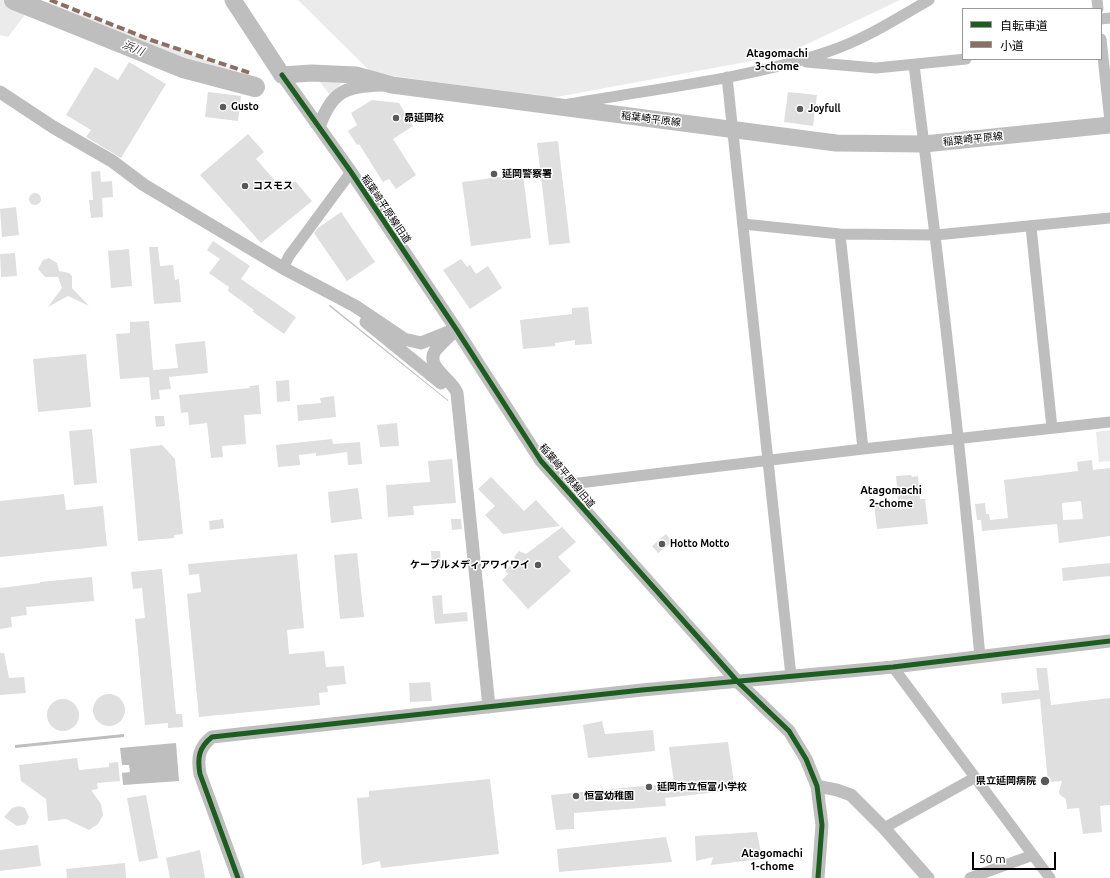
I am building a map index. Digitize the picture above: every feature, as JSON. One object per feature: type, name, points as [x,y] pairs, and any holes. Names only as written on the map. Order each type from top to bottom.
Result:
[{"type":"main road","points":[[234,0],[282,75]]},
{"type":"main road","name":"稲葉崎平原線","points":[[282,75],[312,73],[356,75],[392,85],[836,143],[924,144],[1110,125]]},
{"type":"street","points":[[554,106],[727,77],[795,62],[828,52],[876,32],[929,0]]},
{"type":"street","points":[[1103,43],[1110,121]]},
{"type":"street","points":[[795,62],[828,62],[853,68],[876,68],[962,59]]},
{"type":"street","points":[[914,65],[936,235],[980,657]]},
{"type":"street","name":"稲葉崎平原線旧道","points":[[282,75],[351,172],[456,329],[541,461],[737,681],[789,731],[806,759],[816,786],[822,825],[818,878]]},
{"type":"street","points":[[727,77],[791,676]]},
{"type":"street","points":[[319,128],[330,102],[339,94],[353,88],[392,85]]},
{"type":"street","points":[[0,92],[54,127],[112,161],[144,185],[283,268],[355,306],[404,339],[415,343],[421,343],[456,329]]},
{"type":"street","points":[[283,268],[294,250],[351,172]]},
{"type":"street","points":[[743,224],[840,234],[936,235],[1031,227],[1110,218]]},
{"type":"street","points":[[1031,227],[1052,428]]},
{"type":"street","points":[[840,234],[864,448]]},
{"type":"street","points":[[332,295],[457,397]]},
{"type":"street","points":[[456,329],[435,351],[433,360],[434,365],[455,388],[457,397],[489,707]]},
{"type":"street","points":[[402,352],[412,355],[435,351]]},
{"type":"street","points":[[562,485],[864,448],[1110,422]]},
{"type":"street","points":[[238,878],[200,774],[198,757],[206,742],[212,737],[737,681],[980,657],[1110,641]]},
{"type":"street","points":[[893,666],[974,778],[1050,878]]},
{"type":"street","points":[[884,828],[974,778]]},
{"type":"street","points":[[816,786],[837,790],[851,795],[884,828],[928,878]]},
{"type":"street","points":[[970,878],[1033,855]]},
{"type":"shaded area","points":[[0,0],[40,0],[250,76],[253,84],[207,77],[25,15],[8,37],[0,35]]},
{"type":"shaded area","points":[[298,0],[900,0],[784,55],[551,98],[372,73]]},
{"type":"shaded area","points":[[320,82],[342,83],[330,95]]},
{"type":"shaded area","points":[[330,305],[448,400],[448,401],[329,306]]},
{"type":"shaded area","points":[[1110,430],[1110,461],[1099,462],[1096,432]]},
{"type":"shaded area","points":[[124,734],[124,737],[15,748],[15,745]]},
{"type":"shaded area","points":[[176,743],[179,781],[123,785],[122,773],[130,772],[129,765],[122,765],[120,748]]},
{"type":"building","points":[[129,62],[166,84],[121,158],[86,137],[91,130],[66,115],[95,67],[118,80]]},
{"type":"building","name":"Gusto","points":[[208,92],[241,96],[238,121],[205,117]]},
{"type":"building","name":"Joyfull","points":[[788,92],[817,95],[813,126],[784,122]]},
{"type":"building","points":[[372,100],[399,103],[413,126],[393,139],[416,175],[396,189],[389,179],[383,182],[359,144],[357,145],[348,131],[357,125],[351,113]]},
{"type":"building","name":"コスモス","points":[[248,134],[264,152],[256,159],[284,191],[295,181],[312,201],[261,243],[200,175]]},
{"type":"building","points":[[558,141],[570,243],[549,245],[537,143]]},
{"type":"building","points":[[100,171],[101,182],[112,181],[113,197],[102,198],[103,217],[91,218],[89,200],[93,200],[91,172]]},
{"type":"building","points":[[523,174],[531,238],[471,246],[462,182]]},
{"type":"building","points":[[33,193],[37,193],[41,199],[37,205],[33,205],[29,201],[29,197]]},
{"type":"building","points":[[16,207],[19,235],[2,237],[0,209]]},
{"type":"building","points":[[341,212],[375,262],[347,281],[314,233],[318,228]]},
{"type":"building","points":[[213,241],[250,266],[241,279],[296,317],[284,334],[253,312],[254,310],[228,291],[229,287],[209,273],[220,259],[207,250]]},
{"type":"building","points":[[149,247],[158,247],[160,266],[173,265],[175,280],[179,279],[181,302],[154,304]]},
{"type":"building","points":[[129,249],[132,286],[111,288],[108,251]]},
{"type":"building","points":[[15,253],[17,276],[1,277],[0,254]]},
{"type":"building","points":[[49,258],[57,263],[59,271],[69,273],[72,276],[72,288],[89,306],[68,296],[48,307],[62,288],[58,277],[45,277],[38,269],[43,260]]},
{"type":"building","points":[[461,259],[467,267],[470,265],[476,274],[488,266],[502,288],[470,309],[443,270]]},
{"type":"building","points":[[588,307],[592,344],[575,345],[575,340],[555,343],[555,346],[523,349],[520,320],[572,314],[572,308]]},
{"type":"building","points":[[149,321],[153,370],[178,368],[175,344],[205,341],[208,373],[169,377],[171,389],[159,390],[160,399],[151,400],[149,377],[120,379],[116,334],[130,333],[130,322]]},
{"type":"building","points":[[86,354],[91,407],[38,412],[33,359]]},
{"type":"building","points":[[289,380],[290,401],[277,402],[276,381]]},
{"type":"building","points":[[259,385],[261,414],[244,415],[246,444],[222,446],[223,457],[211,458],[207,423],[189,425],[188,412],[181,413],[179,395],[250,388],[250,386]]},
{"type":"building","points":[[334,396],[336,417],[298,421],[297,405],[321,403],[320,398]]},
{"type":"building","points":[[155,416],[164,416],[165,426],[156,427]]},
{"type":"building","points":[[397,423],[399,446],[380,447],[377,425]]},
{"type":"building","points":[[92,429],[97,483],[74,485],[69,431]]},
{"type":"building","points":[[332,439],[333,444],[360,442],[362,464],[348,465],[347,452],[316,456],[316,453],[299,455],[300,465],[278,467],[276,445]]},
{"type":"building","points":[[162,445],[175,459],[183,534],[174,535],[174,538],[138,541],[130,449]]},
{"type":"building","points":[[452,459],[456,503],[413,506],[414,515],[388,517],[386,485],[430,482],[428,461]]},
{"type":"building","points":[[1092,460],[1093,470],[1110,468],[1110,536],[1059,543],[1057,524],[982,531],[981,520],[977,520],[975,504],[985,503],[986,514],[989,514],[990,520],[1008,518],[1004,480],[1078,471],[1077,462]],"holes":[[[1081,501],[1083,519],[1063,520],[1062,503]]]},
{"type":"building","points":[[911,475],[912,477],[918,476],[920,499],[925,499],[928,524],[877,529],[874,504],[898,501],[896,476]]},
{"type":"building","points":[[491,477],[524,511],[536,500],[560,526],[503,534],[485,515],[495,506],[478,489]]},
{"type":"building","points":[[358,488],[362,519],[331,523],[328,492]]},
{"type":"building","points":[[64,494],[66,510],[103,506],[107,546],[0,557],[0,501]]},
{"type":"building","points":[[223,519],[224,528],[210,530],[209,521]]},
{"type":"building","points":[[451,519],[461,519],[462,529],[452,530]]},
{"type":"building","name":"ケーブルメディアワイワイ","points":[[562,527],[576,542],[558,557],[571,571],[528,609],[502,580],[508,574],[505,570],[516,560],[514,557],[519,551],[526,554]]},
{"type":"building","name":"Hotto Motto","points":[[666,534],[672,542],[658,553],[652,546]]},
{"type":"building","points":[[431,551],[440,551],[441,566],[432,566]]},
{"type":"building","points":[[357,553],[364,617],[340,619],[334,555]]},
{"type":"building","points":[[297,554],[304,628],[287,630],[289,654],[324,651],[326,667],[344,666],[346,684],[327,686],[328,692],[319,693],[320,705],[199,717],[187,594],[201,592],[199,574],[189,575],[188,564]]},
{"type":"building","points":[[1110,563],[1110,576],[1063,581],[1062,568]]},
{"type":"building","points":[[162,569],[176,714],[182,714],[183,727],[168,728],[168,723],[145,725],[135,619],[145,618],[142,588],[133,589],[131,572]]},
{"type":"building","points":[[92,577],[94,601],[26,607],[27,615],[11,617],[12,627],[0,629],[0,588],[40,582]]},
{"type":"building","points":[[442,595],[443,614],[467,612],[468,621],[435,624],[432,596]]},
{"type":"building","points":[[0,653],[4,653],[9,678],[24,677],[26,693],[0,695]]},
{"type":"building","points":[[1036,668],[1047,668],[1051,705],[1110,698],[1110,805],[1100,806],[1102,832],[1083,834],[1079,808],[1067,809],[1066,799],[1060,795],[1059,792],[1062,781],[1048,782],[1040,699],[1002,704],[1001,693],[1039,690]]},
{"type":"building","points":[[430,682],[432,701],[410,702],[409,683]]},
{"type":"building","points":[[106,694],[112,694],[122,701],[125,710],[124,716],[118,723],[112,726],[106,726],[96,719],[93,713],[93,707],[100,697]]},
{"type":"building","points":[[60,699],[66,699],[76,706],[79,715],[78,721],[72,728],[66,731],[60,731],[50,724],[47,718],[47,712],[54,702]]},
{"type":"building","points":[[602,721],[605,734],[653,730],[655,751],[588,758],[583,725]]},
{"type":"building","points":[[728,742],[735,790],[665,798],[666,806],[574,813],[574,829],[556,830],[551,795],[674,783],[669,747]]},
{"type":"building","points":[[77,758],[79,770],[109,767],[109,763],[118,762],[120,781],[97,783],[98,789],[91,790],[101,804],[103,815],[98,824],[89,830],[66,819],[48,821],[46,799],[21,781],[19,765]]},
{"type":"building","points":[[490,779],[499,854],[381,868],[380,861],[362,865],[357,798],[369,797],[369,791]]},
{"type":"building","points":[[146,795],[158,858],[139,862],[127,798]]},
{"type":"building","points":[[19,806],[25,808],[29,817],[26,824],[17,826],[4,817],[12,808]]},
{"type":"building","points":[[757,832],[762,859],[711,865],[713,857],[696,861],[695,836]]},
{"type":"building","points":[[666,837],[672,862],[559,872],[557,849]]},
{"type":"building","points":[[38,845],[41,866],[0,871],[0,850]]},
{"type":"building","points":[[200,850],[205,878],[170,878],[166,858]]},
{"type":"building","points":[[125,863],[126,878],[67,878],[66,869]]},
{"type":"waterway","name":"浜川","points":[[14,0],[183,68],[255,87]]},
{"type":"marked path","points":[[50,0],[151,40],[250,73]]},
{"type":"cycle path","points":[[282,75],[351,172],[456,329],[541,461],[737,681],[789,731],[806,759],[817,786],[822,825],[818,878]]},
{"type":"cycle path","points":[[238,878],[200,774],[200,753],[204,745],[212,737],[642,690],[893,667],[1110,641]]},
{"type":"place","name":"Gusto","points":[[223,107]]},
{"type":"place","name":"Joyfull","points":[[800,109]]},
{"type":"place","name":"昴延岡校","points":[[396,118]]},
{"type":"place","name":"延岡警察署","points":[[494,174]]},
{"type":"place","name":"コスモス","points":[[245,186]]},
{"type":"place","name":"Hotto Motto","points":[[662,544]]},
{"type":"place","name":"ケーブルメディアワイワイ","points":[[538,565]]},
{"type":"place","name":"県立延岡病院","points":[[1045,781]]},
{"type":"place","name":"延岡市立恒富小学校","points":[[649,787]]},
{"type":"place","name":"恒富幼稚園","points":[[576,796]]},
{"type":"district","name":"Atagomachi 3-chome","points":[[777,59]]},
{"type":"district","name":"Atagomachi 2-chome","points":[[891,496]]},
{"type":"district","name":"Atagomachi 1-chome","points":[[772,859]]}]
